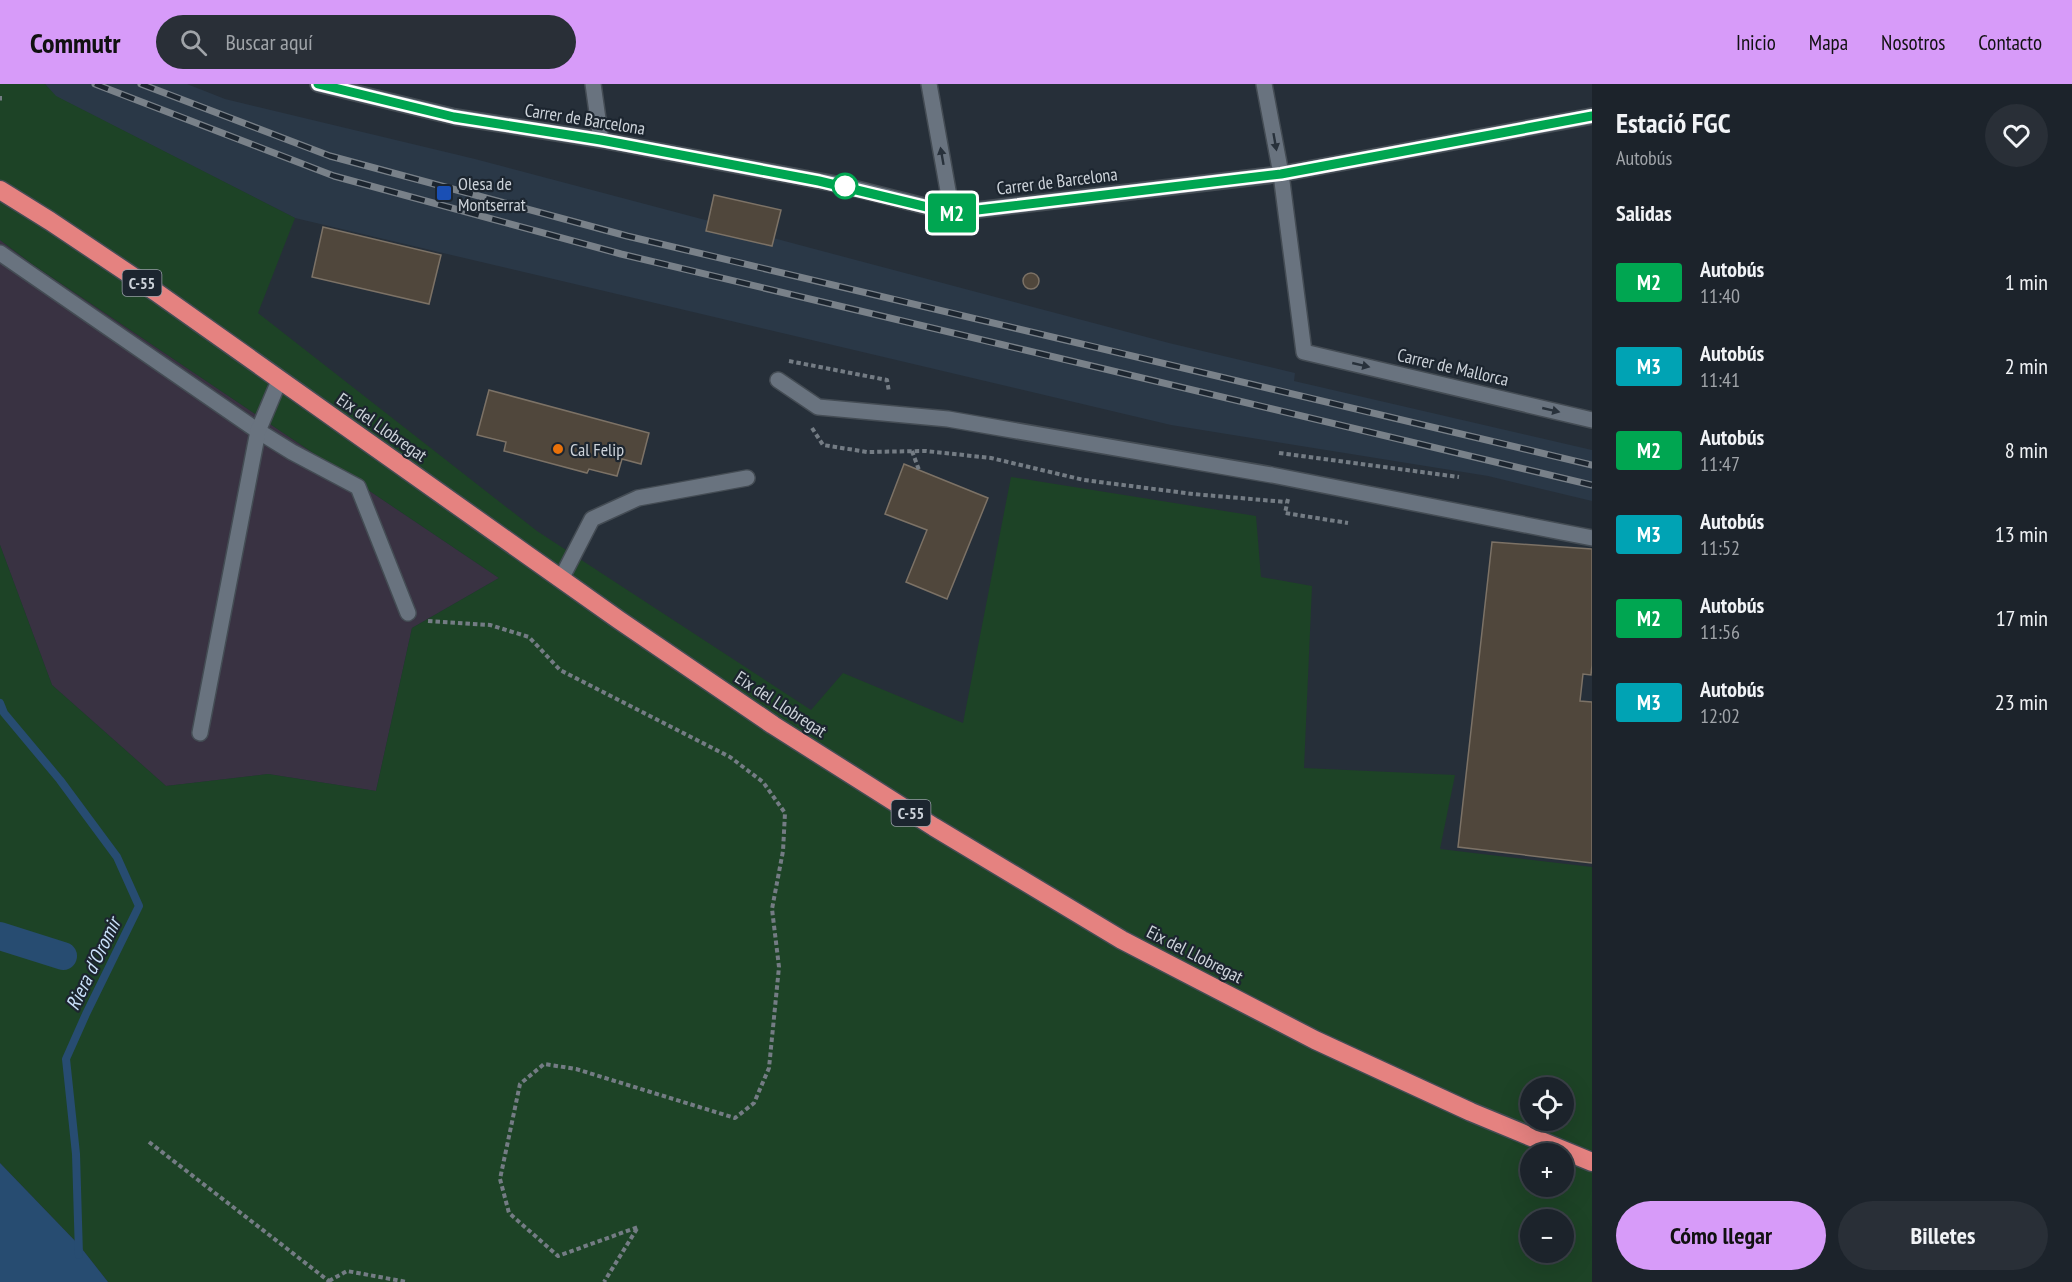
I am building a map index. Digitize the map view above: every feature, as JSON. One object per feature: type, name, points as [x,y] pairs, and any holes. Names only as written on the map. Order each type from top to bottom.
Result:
[{"type":"highway","name":"Eix del Llobregat","points":[[0,190],[156,292],[561,579],[773,725],[934,827],[1122,940],[1315,1040],[1472,1112],[1592,1162]]},
{"type":"street","points":[[593,84],[601,140]]},
{"type":"street","points":[[929,84],[952,213]]},
{"type":"street","points":[[1264,84],[1281,174]]},
{"type":"street","name":"Carrer de Barcelona","points":[[322,85],[454,117],[601,140],[841,185],[952,213],[1281,174],[1592,116]]},
{"type":"street","name":"Carrer de Mallorca","points":[[1281,174],[1304,352],[1592,420]]},
{"type":"street","points":[[0,253],[258,431],[358,487],[408,613]]},
{"type":"street","points":[[778,380],[818,407],[948,419],[1272,475],[1592,538]]},
{"type":"street","points":[[200,733],[258,431],[279,381]]},
{"type":"street","points":[[561,579],[592,519],[638,498],[747,478]]},
{"type":"path","points":[[0,96],[0,101]]},
{"type":"path","points":[[810,426],[824,445],[867,452],[912,451],[991,458],[1084,480],[1193,494],[1297,503]]},
{"type":"path","points":[[912,451],[919,470]]},
{"type":"path","points":[[1285,513],[1348,523]]},
{"type":"path","points":[[408,613],[419,621],[490,625],[530,637],[560,670],[730,757],[763,782],[785,813],[783,851],[772,909],[779,967],[769,1068],[754,1103],[735,1118],[576,1070],[544,1064],[520,1084],[500,1179],[509,1213],[558,1256],[638,1227],[604,1282]]},
{"type":"path","points":[[149,1142],[329,1281],[347,1271],[407,1282]]},
{"type":"shaded area","points":[[45,84],[187,84],[225,99],[475,159],[1169,343],[1295,373],[1294,381],[1592,450],[1592,501],[1488,476],[1171,425],[295,218],[55,96]]},
{"type":"shaded area","points":[[0,240],[32,264],[499,578],[412,628],[376,791],[268,774],[166,786],[52,685],[0,545]]},
{"type":"green space","points":[[0,84],[45,84],[56,96],[295,218],[258,313],[537,531],[811,710],[843,673],[963,723],[1011,477],[1256,516],[1261,577],[1312,586],[1304,768],[1455,775],[1440,849],[1592,867],[1592,1282],[108,1282],[79,1245],[0,1163],[0,545],[52,685],[166,786],[268,774],[376,791],[412,628],[499,578],[32,264],[0,240]]},
{"type":"water","points":[[0,1163],[79,1245],[108,1282],[0,1282]]},
{"type":"building","points":[[714,195],[781,210],[772,246],[706,231]]},
{"type":"building","name":"Olesa de Montserrat","points":[[323,227],[441,255],[429,304],[312,277]]},
{"type":"building","points":[[1031,273],[1037,275],[1039,281],[1037,287],[1031,289],[1025,287],[1023,281],[1025,275]]},
{"type":"building","points":[[489,390],[649,433],[641,464],[622,459],[617,476],[589,469],[587,473],[504,451],[506,442],[477,435]]},
{"type":"building","points":[[904,464],[988,498],[947,599],[906,582],[927,530],[885,514]]},
{"type":"building","points":[[1492,542],[1592,549],[1592,665],[1591,675],[1583,674],[1580,701],[1592,702],[1592,863],[1458,847]]},
{"type":"waterway","name":"Riera d'Oromir","points":[[0,703],[4,713],[60,780],[117,857],[139,906],[66,1059],[76,1154],[79,1255]]},
{"type":"waterway","points":[[0,936],[63,956]]},
{"type":"railway","points":[[95,84],[334,176],[621,254],[1592,485]]},
{"type":"railway","points":[[141,84],[330,156],[627,236],[1592,465]]},
{"type":"bus line","name":"M2","points":[[318,84],[454,117],[601,140],[841,185],[952,213],[1281,174],[1592,116]]},
{"type":"place","name":"Olesa de Montserrat","points":[[444,193]]},
{"type":"place","name":"Cal Felip","points":[[558,449]]}]
